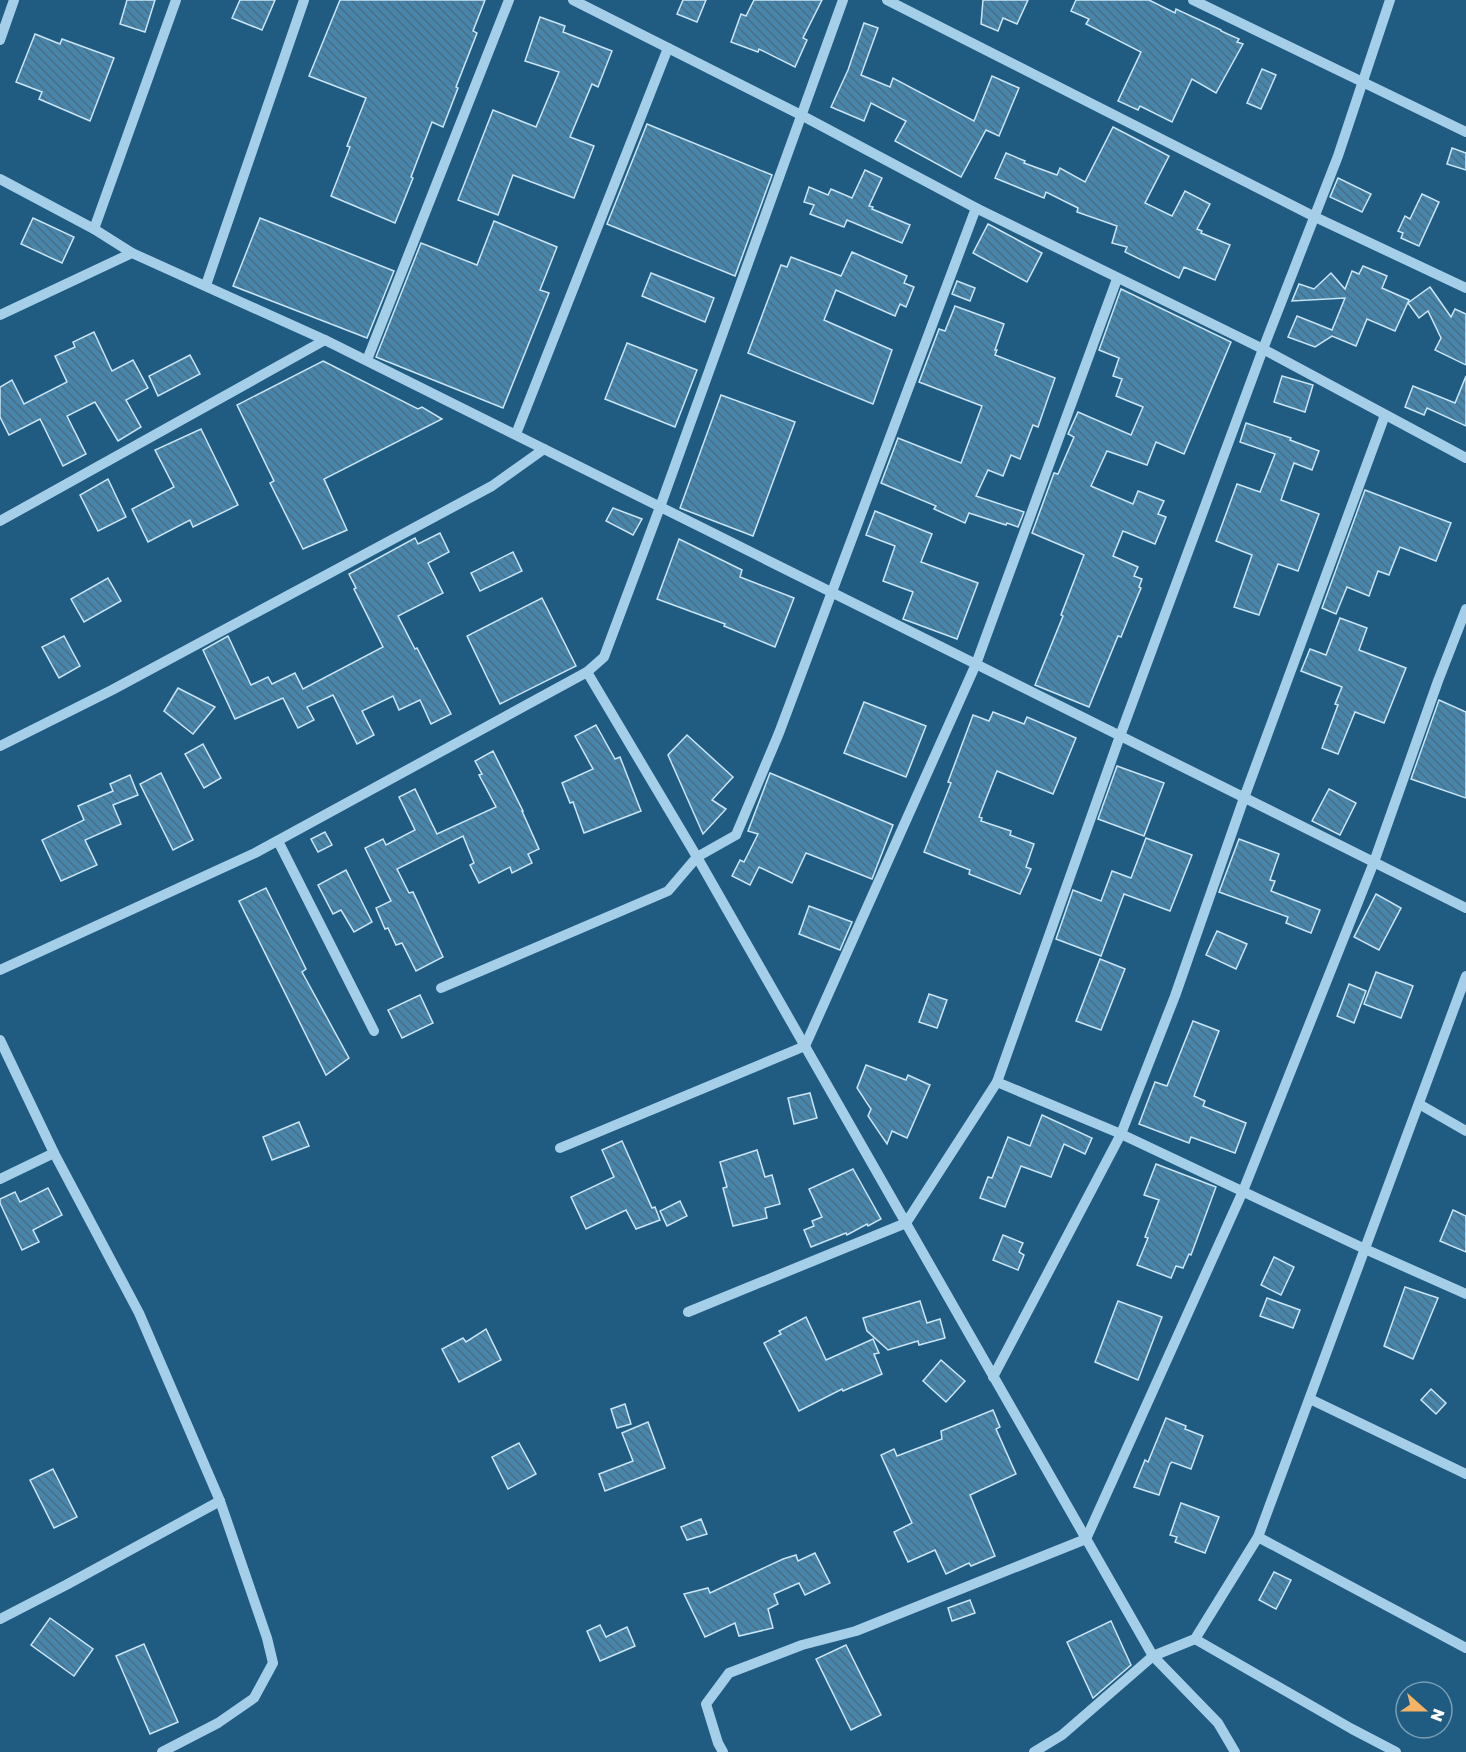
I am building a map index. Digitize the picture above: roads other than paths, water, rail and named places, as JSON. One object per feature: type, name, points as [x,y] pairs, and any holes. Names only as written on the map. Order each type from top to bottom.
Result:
[{"type":"street","points":[[0,40],[14,0]]},
{"type":"street","points":[[94,229],[176,0]]},
{"type":"street","points":[[206,285],[304,0]]},
{"type":"street","points":[[367,360],[509,0]]},
{"type":"street","points":[[573,0],[801,115],[976,208],[1263,349],[1466,458]]},
{"type":"street","points":[[0,970],[255,853],[587,672],[604,657],[843,0]]},
{"type":"street","points":[[887,0],[1315,217],[1466,288]]},
{"type":"street","points":[[1193,0],[1466,132]]},
{"type":"street","points":[[688,1312],[906,1223],[998,1082],[1120,736],[1263,349],[1315,217],[1363,84],[1390,0]]},
{"type":"street","points":[[516,434],[668,48]]},
{"type":"street","points":[[0,179],[94,229],[132,253],[367,360],[1466,908]]},
{"type":"street","points":[[441,988],[668,891],[697,857],[736,835],[779,733],[976,208]]},
{"type":"street","points":[[3,311],[132,253]]},
{"type":"street","points":[[560,1148],[805,1046],[976,664],[1118,279]]},
{"type":"street","points":[[0,521],[325,340]]},
{"type":"street","points":[[993,1377],[1121,1134],[1175,996],[1244,798],[1385,415]]},
{"type":"street","points":[[0,746],[112,690],[492,486],[544,449]]},
{"type":"street","points":[[723,1752],[706,1704],[729,1673],[802,1645],[856,1631],[1086,1539],[1243,1191],[1374,862],[1466,609]]},
{"type":"street","points":[[587,672],[697,857],[1153,1656],[1218,1723],[1235,1752]]},
{"type":"street","points":[[278,841],[374,1031]]},
{"type":"street","points":[[1034,1752],[1062,1735],[1153,1656],[1195,1639],[1258,1537],[1466,976]]},
{"type":"street","points":[[0,1040],[54,1153],[139,1313],[220,1501],[267,1638],[273,1663],[254,1698],[218,1723],[162,1752]]},
{"type":"street","points":[[998,1082],[1121,1134],[1466,1294]]},
{"type":"street","points":[[1419,1104],[1466,1131]]},
{"type":"street","points":[[0,1179],[54,1153]]},
{"type":"street","points":[[1310,1399],[1466,1474]]},
{"type":"street","points":[[0,1619],[66,1586],[220,1501]]},
{"type":"street","points":[[1258,1537],[1466,1648]]},
{"type":"street","points":[[1195,1639],[1396,1752]]}]
